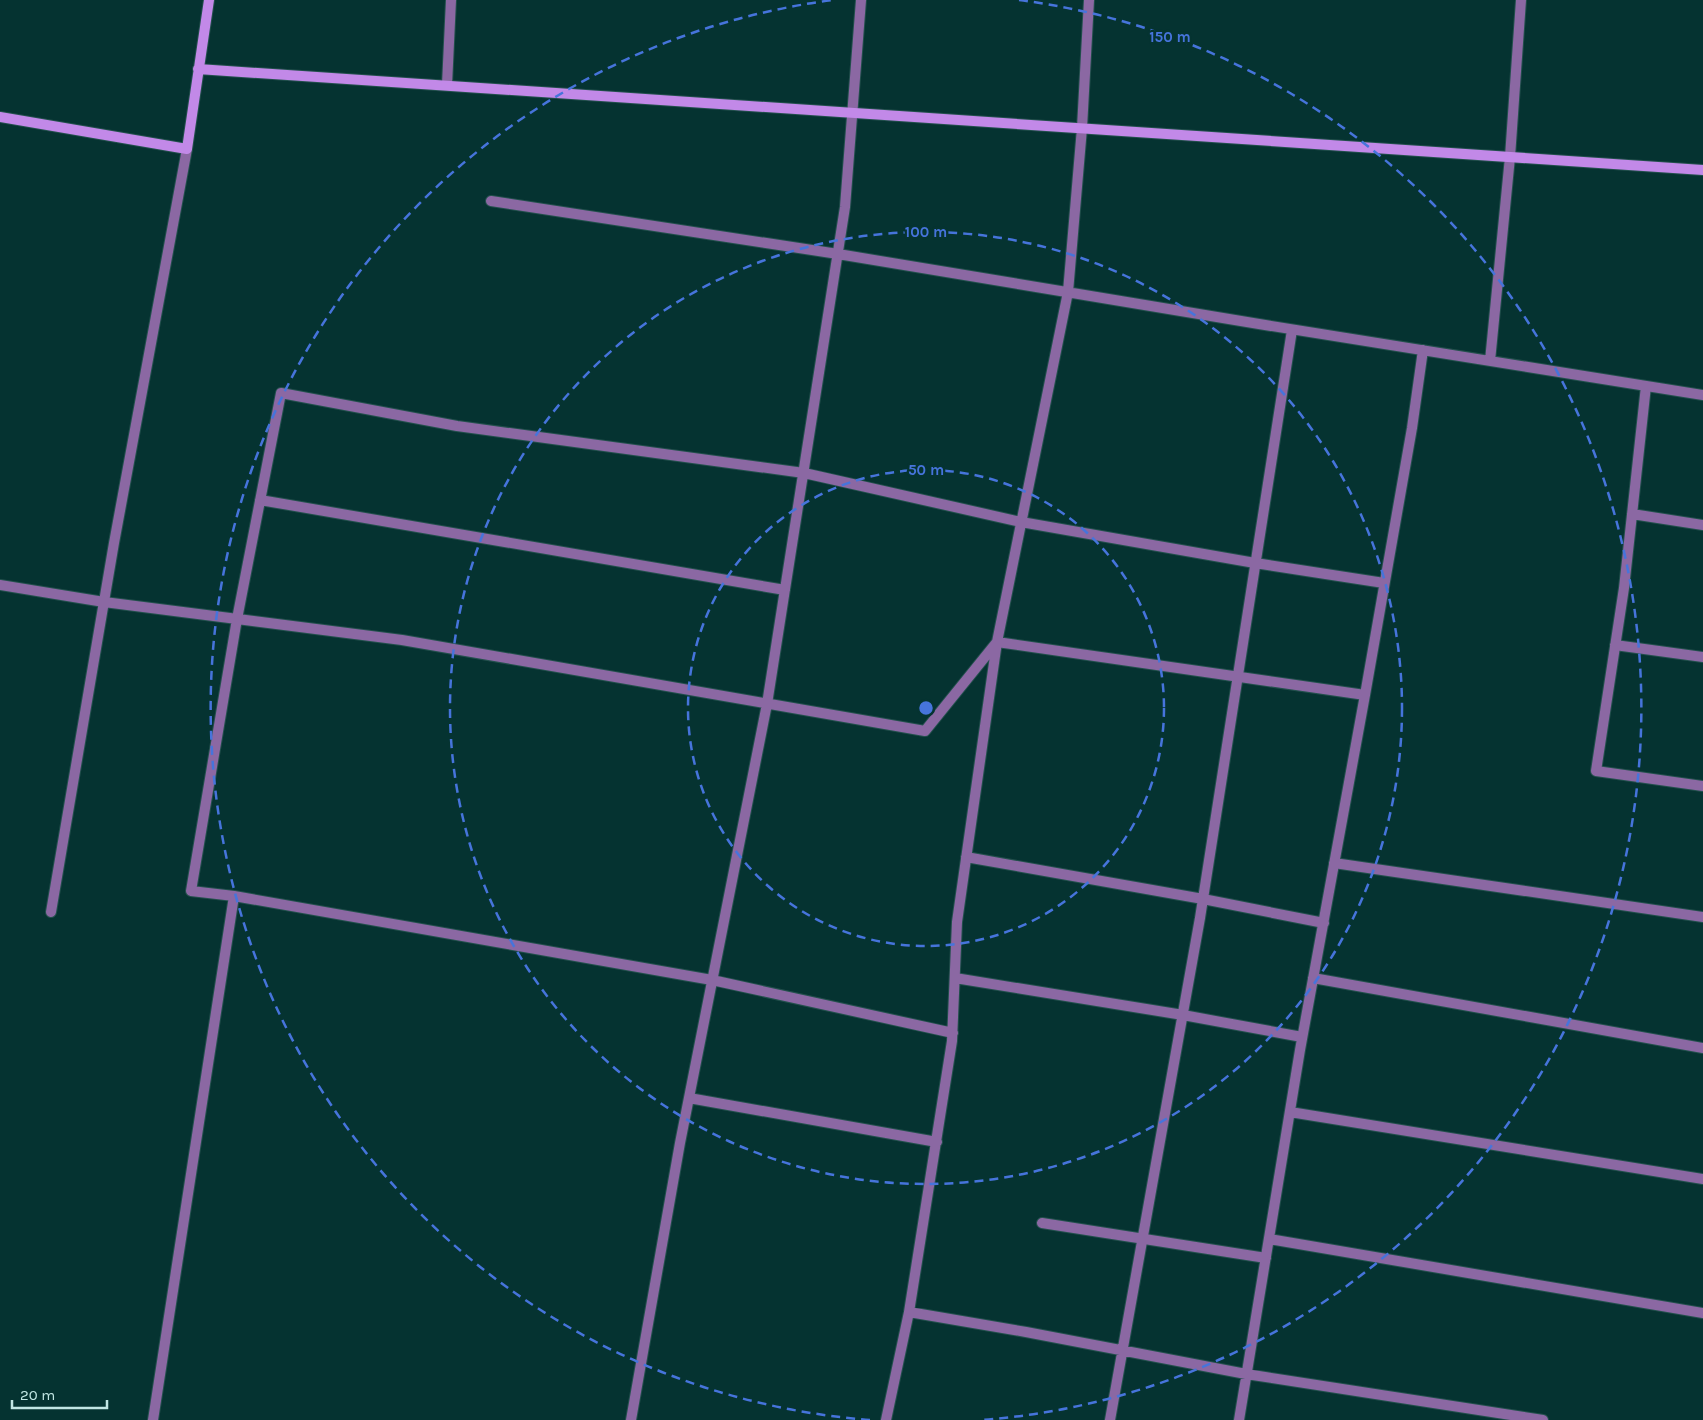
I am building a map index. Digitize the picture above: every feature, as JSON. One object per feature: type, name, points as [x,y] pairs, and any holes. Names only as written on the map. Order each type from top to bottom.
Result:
[{"type":"street","points":[[51,912],[104,602],[187,149],[208,0]]},
{"type":"street","points":[[446,85],[451,0]]},
{"type":"street","points":[[631,1420],[689,1098],[767,704],[845,207],[861,0]]},
{"type":"street","points":[[886,1420],[909,1312],[953,1033],[957,922],[997,642],[1068,292],[1082,128],[1089,0]]},
{"type":"street","points":[[1490,361],[1510,157],[1521,0]]},
{"type":"street","points":[[198,69],[1703,170]]},
{"type":"street","points":[[0,117],[187,149]]},
{"type":"street","points":[[491,202],[838,254],[1292,330],[1703,395]]},
{"type":"street","points":[[1110,1420],[1203,899],[1292,330]]},
{"type":"street","points":[[1238,1420],[1302,1037],[1412,428],[1423,350]]},
{"type":"street","points":[[1646,386],[1624,588],[1596,771],[1703,786]]},
{"type":"street","points":[[953,1033],[712,980],[191,890],[237,619],[281,393],[457,426],[804,473],[1021,522],[1255,564],[1384,583]]},
{"type":"street","points":[[260,500],[785,590]]},
{"type":"street","points":[[1632,514],[1703,525]]},
{"type":"street","points":[[0,584],[104,602],[402,640],[925,731],[997,642]]},
{"type":"street","points":[[997,642],[1365,695]]},
{"type":"street","points":[[1615,645],[1703,657]]},
{"type":"street","points":[[966,857],[1203,899],[1324,923]]},
{"type":"street","points":[[1334,863],[1703,917]]},
{"type":"street","points":[[153,1420],[234,896]]},
{"type":"street","points":[[955,978],[1182,1015],[1302,1037]]},
{"type":"street","points":[[1313,978],[1703,1048]]},
{"type":"street","points":[[689,1098],[937,1142]]},
{"type":"street","points":[[1290,1112],[1703,1179]]},
{"type":"street","points":[[1042,1222],[1266,1258]]},
{"type":"street","points":[[1269,1239],[1703,1313]]},
{"type":"street","points":[[909,1312],[1026,1332],[1246,1374],[1543,1420]]}]
